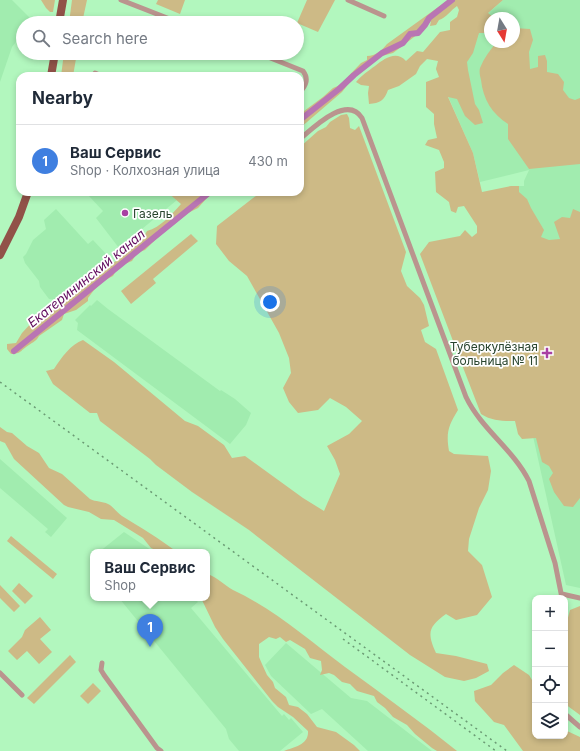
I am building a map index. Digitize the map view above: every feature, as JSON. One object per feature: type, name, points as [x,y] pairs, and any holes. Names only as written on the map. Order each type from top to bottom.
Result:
[{"type":"main road","points":[[60,16],[63,0]]},
{"type":"main road","points":[[52,72],[54,60]]},
{"type":"main road","points":[[1,251],[19,217],[27,196]]},
{"type":"street","points":[[121,0],[162,16]]},
{"type":"street","points":[[348,0],[384,16]]},
{"type":"street","points":[[275,60],[303,72]]},
{"type":"street","points":[[304,73],[306,79],[304,86]]},
{"type":"street","points":[[304,136],[324,120],[339,111],[346,109],[359,112],[466,397],[477,416],[523,468],[529,481],[555,564],[562,595]]},
{"type":"street","points":[[568,597],[580,598]]},
{"type":"street","points":[[102,663],[101,670],[104,675],[158,750]]},
{"type":"street","points":[[0,673],[22,695]]},
{"type":"street","points":[[568,717],[580,727]]},
{"type":"shaded area","points":[[0,0],[12,0],[28,16],[16,16],[16,42],[12,47],[0,82]]},
{"type":"shaded area","points":[[41,0],[55,0],[53,12],[50,12],[46,8]]},
{"type":"shaded area","points":[[72,0],[87,0],[84,16],[70,16]]},
{"type":"shaded area","points":[[158,0],[185,0],[180,14],[156,4]]},
{"type":"shaded area","points":[[307,0],[335,0],[318,32],[304,26],[304,16],[300,16]]},
{"type":"shaded area","points":[[448,0],[503,0],[489,12],[484,12],[484,33],[479,33],[473,53],[467,62],[475,104],[479,110],[483,123],[475,125],[465,116],[457,99],[448,97],[473,153],[482,192],[511,186],[519,186],[519,192],[527,199],[544,230],[541,237],[549,240],[560,239],[554,222],[562,217],[570,218],[573,209],[580,212],[580,498],[573,507],[564,506],[554,492],[549,479],[553,473],[549,466],[542,462],[536,438],[522,439],[518,434],[515,421],[501,421],[481,414],[420,254],[429,242],[460,236],[465,230],[472,237],[477,233],[477,226],[464,206],[458,207],[456,213],[451,211],[449,202],[436,192],[435,172],[444,168],[444,162],[439,150],[425,145],[428,140],[437,138],[434,124],[434,114],[426,107],[426,82],[439,77],[436,69],[438,61],[427,59],[420,66],[416,74],[399,86],[388,90],[385,97],[376,103],[369,104],[369,86],[361,85],[356,82],[365,73],[386,58],[398,56],[406,61],[417,51],[423,52],[440,32],[450,30],[450,22],[457,17],[459,10],[457,6],[444,18],[439,20],[436,25],[430,26],[431,21],[414,37],[393,53],[382,56],[361,70],[342,92],[304,125],[304,111],[333,88],[340,85],[361,63],[367,60],[367,56],[373,55]]},
{"type":"shaded area","points":[[503,0],[580,0],[580,588],[566,585],[505,310],[511,186],[524,186],[524,181],[529,170],[480,182],[473,153],[436,69],[441,55],[484,17],[484,48],[520,48],[520,12],[489,12]]},
{"type":"shaded area","points":[[520,28],[530,29],[533,40],[529,52],[530,69],[538,67],[538,56],[545,55],[547,61],[547,72],[558,74],[564,82],[563,90],[569,98],[575,100],[580,98],[580,164],[529,169],[508,139],[508,124],[497,116],[486,100],[482,87],[480,68],[487,54],[492,48],[520,48]]},
{"type":"shaded area","points":[[63,60],[76,60],[74,72],[62,72]]},
{"type":"shaded area","points":[[347,114],[350,128],[355,130],[359,126],[406,252],[401,271],[407,286],[420,298],[424,305],[429,326],[421,330],[425,342],[436,349],[458,410],[452,421],[448,434],[449,451],[454,454],[488,456],[491,471],[488,490],[479,508],[469,539],[468,551],[482,565],[492,597],[477,615],[456,620],[446,614],[436,623],[430,635],[436,653],[456,656],[487,664],[489,671],[476,678],[464,681],[445,677],[410,655],[249,530],[192,492],[156,465],[100,421],[97,413],[90,413],[53,384],[46,371],[54,369],[70,348],[83,340],[114,362],[185,421],[198,426],[224,445],[232,458],[245,456],[303,498],[324,511],[340,474],[335,460],[327,446],[349,434],[362,421],[346,407],[330,398],[318,410],[298,413],[289,402],[283,388],[291,373],[289,358],[279,333],[247,276],[229,261],[216,244],[217,226],[256,196],[304,196],[304,143],[318,131],[326,127],[330,122],[341,115]]},
{"type":"shaded area","points":[[89,196],[172,196],[177,200],[119,248],[96,218],[103,211]]},
{"type":"shaded area","points":[[172,196],[209,196],[198,208],[188,213],[165,230],[145,250],[137,253],[132,261],[122,265],[117,269],[113,276],[103,281],[88,298],[88,301],[76,310],[64,314],[62,320],[39,336],[35,341],[20,352],[11,354],[7,349],[7,344],[16,343],[22,333],[34,320],[71,297],[75,292],[86,287],[94,277],[104,272],[106,265],[115,262],[123,252],[141,242],[147,231],[161,224],[181,204]]},
{"type":"shaded area","points":[[56,209],[88,244],[93,240],[107,255],[102,264],[58,300],[49,299],[40,287],[39,281],[25,263],[23,257],[33,240],[46,229],[44,220]]},
{"type":"shaded area","points":[[191,234],[198,241],[153,279],[156,283],[131,304],[121,291]]},
{"type":"shaded area","points":[[97,300],[220,391],[221,390],[235,399],[251,413],[246,425],[230,444],[77,330],[78,323],[75,320]]},
{"type":"shaded area","points":[[0,427],[7,432],[12,433],[27,446],[39,453],[49,468],[62,474],[90,499],[110,505],[122,516],[173,549],[153,549],[143,538],[114,520],[101,519],[89,512],[64,505],[14,459],[5,443],[0,441]]},
{"type":"shaded area","points":[[0,459],[67,518],[51,537],[45,532],[48,529],[0,488]]},
{"type":"shaded area","points":[[124,532],[150,549],[103,549]]},
{"type":"shaded area","points":[[11,536],[57,574],[53,579],[7,541]]},
{"type":"shaded area","points":[[210,575],[263,606],[457,751],[437,751],[432,748],[415,734],[407,725],[393,717],[377,702],[374,696],[357,691],[350,684],[342,682],[334,675],[329,673],[320,675],[322,670],[321,661],[310,658],[305,649],[290,640],[286,642],[280,637],[276,639],[269,637],[259,644],[259,657],[275,688],[286,697],[289,705],[298,707],[307,714],[317,727],[336,732],[360,751],[284,751],[300,745],[308,736],[308,731],[272,701],[215,627],[202,601],[210,601]]},
{"type":"shaded area","points":[[19,583],[33,596],[25,604],[12,591]]},
{"type":"shaded area","points":[[0,585],[20,606],[14,612],[0,598]]},
{"type":"shaded area","points":[[121,601],[197,601],[198,602],[191,608],[282,716],[284,714],[289,720],[291,718],[303,732],[280,751],[239,751],[229,739],[226,729]]},
{"type":"shaded area","points":[[580,606],[580,715],[568,706],[568,618],[570,610]]},
{"type":"shaded area","points":[[40,617],[51,630],[40,639],[52,652],[39,664],[27,651],[17,660],[8,651],[22,637],[25,630]]},
{"type":"shaded area","points":[[286,643],[351,698],[367,701],[432,751],[368,751],[322,709],[311,714],[271,676],[265,665]]},
{"type":"shaded area","points":[[70,655],[76,662],[34,704],[27,698]]},
{"type":"shaded area","points":[[514,665],[529,675],[532,680],[532,739],[568,739],[568,731],[580,737],[580,751],[523,751],[504,725],[494,722],[475,701],[474,691],[491,685]]},
{"type":"shaded area","points":[[93,683],[101,691],[88,704],[80,696]]},
{"type":"waterway","name":"Екатерининский канал","points":[[304,117],[382,53],[403,43],[410,34],[418,33],[429,18],[452,0]]},
{"type":"waterway","name":"Екатерининский канал","points":[[14,351],[205,196]]},
{"type":"railway","points":[[0,382],[507,751]]},
{"type":"railway","points":[[343,639],[496,751]]},
{"type":"place","name":"Газель","points":[[125,213]]},
{"type":"place","name":"Туберкулёзная больница № 11","points":[[547,353]]},
{"type":"place","name":"Ваш Сервис","points":[[150,647]]}]
